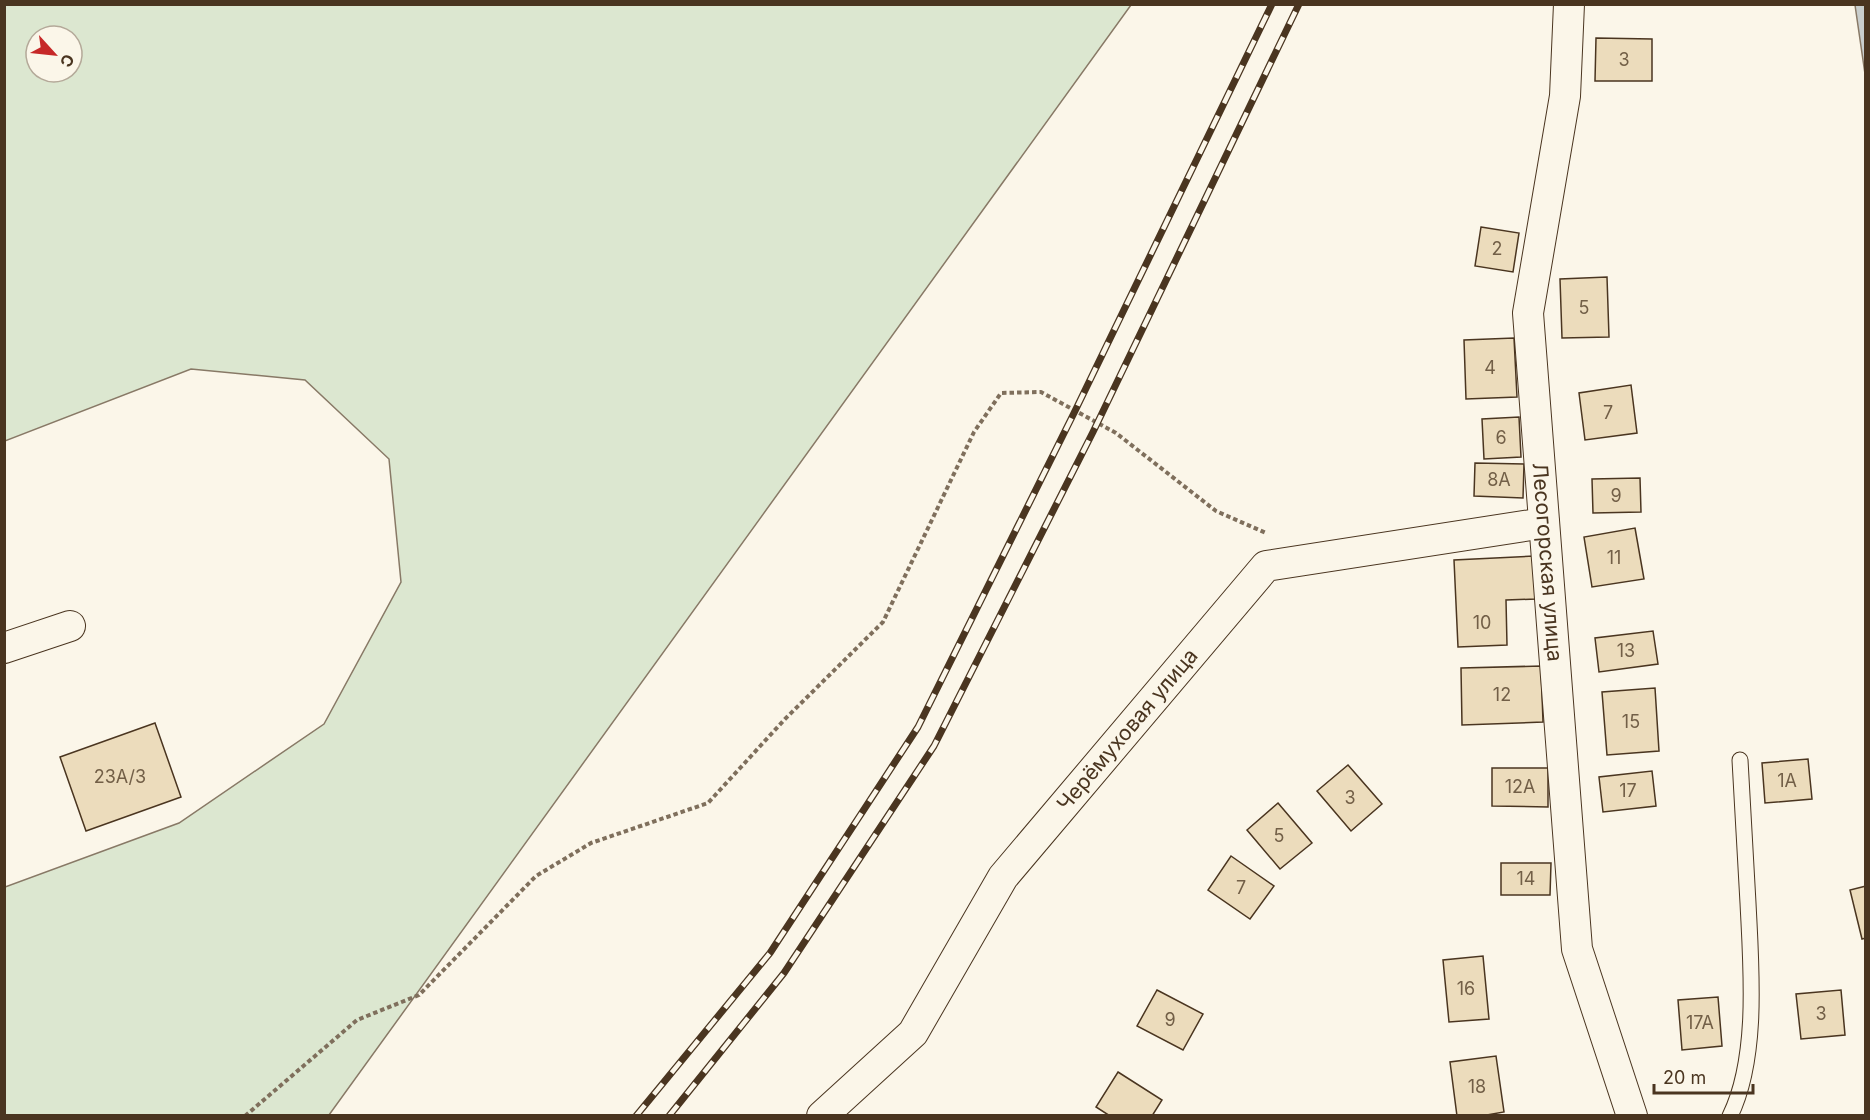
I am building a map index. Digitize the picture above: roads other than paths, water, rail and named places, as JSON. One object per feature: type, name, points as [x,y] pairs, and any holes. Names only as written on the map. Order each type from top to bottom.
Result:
[{"type":"street","name":"Лесогорская улица","points":[[1569,4],[1565,96],[1528,314],[1577,949],[1632,1116]]},
{"type":"street","name":"Черёмуховая улица","points":[[822,1116],[913,1033],[1003,877],[1266,566],[1544,523]]},
{"type":"street","points":[[4,648],[70,626]]},
{"type":"lane","points":[[1730,1116],[1735,1107],[1749,1053],[1749,929],[1740,760]]},
{"type":"railway","points":[[636,1116],[770,953],[918,727],[1075,411],[1272,4]]},
{"type":"railway","points":[[669,1116],[784,973],[934,746],[1093,432],[1299,4]]}]
